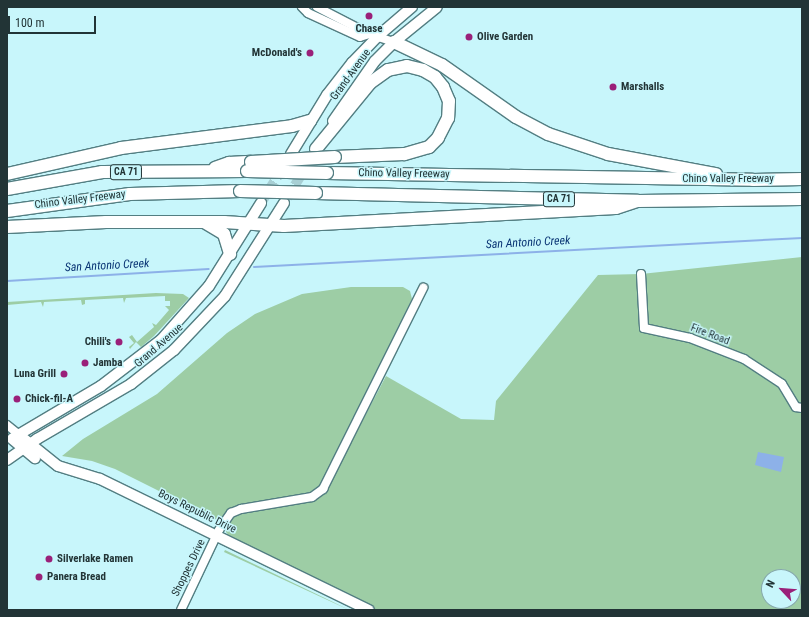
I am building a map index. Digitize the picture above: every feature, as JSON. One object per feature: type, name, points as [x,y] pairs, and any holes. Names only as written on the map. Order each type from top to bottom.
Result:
[{"type":"highway","points":[[394,42],[442,65],[516,117],[548,134],[608,154],[753,180]]},
{"type":"highway","points":[[249,166],[335,157],[404,154],[429,147],[438,138],[448,118],[448,101],[443,88],[435,77],[423,70],[407,66],[388,70],[370,83],[315,151]]},
{"type":"highway","points":[[7,174],[121,148],[292,126],[310,121]]},
{"type":"highway","name":"Chino Valley Freeway","points":[[7,189],[102,172],[205,171],[249,166],[327,172],[753,180],[802,179]]},
{"type":"highway","name":"Chino Valley Freeway","points":[[7,211],[130,194],[240,191],[638,201],[802,199]]},
{"type":"highway","points":[[7,227],[80,223],[203,222],[270,225],[616,208],[638,201]]},
{"type":"highway","points":[[203,222],[224,234],[230,254]]},
{"type":"main road","name":"Grand Avenue","points":[[291,154],[310,121],[373,35],[412,7]]},
{"type":"main road","name":"Grand Avenue","points":[[315,151],[362,78],[394,42],[437,7]]},
{"type":"main road","name":"Grand Avenue","points":[[11,438],[97,389],[133,364],[172,329],[209,286],[261,203]]},
{"type":"main road","name":"Grand Avenue","points":[[7,460],[26,446],[110,397],[151,370],[198,328],[233,285],[284,203]]},
{"type":"main road","name":"Boys Republic Drive","points":[[11,438],[58,466],[98,478],[357,610]]},
{"type":"main road","name":"Boys Republic Drive","points":[[215,538],[369,610]]},
{"type":"street","points":[[302,7],[308,13],[360,37],[373,35]]},
{"type":"street","points":[[317,7],[373,35],[394,42]]},
{"type":"street","name":"Fire Road","points":[[641,274],[644,328],[684,336],[744,359],[775,379],[796,407],[802,408]]},
{"type":"street","name":"Shoppes Drive","points":[[181,610],[226,518],[236,510],[312,497],[323,489],[424,288]]},
{"type":"street","points":[[7,425],[11,438]]},
{"type":"green space","points":[[802,257],[802,610],[374,610],[360,600],[230,537],[226,532],[226,525],[236,515],[313,501],[324,494],[386,376],[461,419],[494,420],[496,401],[598,275],[641,274]]},
{"type":"green space","points":[[351,287],[403,287],[410,291],[412,299],[320,487],[311,493],[236,506],[227,511],[219,521],[115,469],[92,461],[62,456],[83,439],[157,394],[227,333],[255,314],[302,294]]},
{"type":"green space","points":[[156,293],[183,294],[189,298],[154,336],[141,347],[136,342],[130,349],[129,347],[134,343],[129,337],[132,335],[137,342],[154,327],[152,323],[156,325],[169,310],[165,306],[170,306],[170,301],[165,301],[165,296],[126,298],[124,303],[123,298],[85,300],[85,304],[82,305],[81,300],[44,302],[43,307],[41,302],[7,305],[7,302]]},
{"type":"green space","points":[[225,550],[333,602],[349,610],[224,552]]},
{"type":"water","points":[[758,452],[784,457],[781,472],[755,465]]},
{"type":"waterway","name":"San Antonio Creek","points":[[254,267],[802,238]]},
{"type":"waterway","name":"San Antonio Creek","points":[[7,281],[209,269]]},
{"type":"tunnel","points":[[287,198],[314,154]]},
{"type":"tunnel","points":[[261,203],[284,166]]},
{"type":"place","name":"Chase","points":[[369,16]]},
{"type":"place","name":"Olive Garden","points":[[469,37]]},
{"type":"place","name":"McDonald's","points":[[310,53]]},
{"type":"place","name":"Marshalls","points":[[613,87]]},
{"type":"place","name":"Chili's","points":[[119,342]]},
{"type":"place","name":"Jamba","points":[[85,363]]},
{"type":"place","name":"Luna Grill","points":[[64,374]]},
{"type":"place","name":"Chick-fil-A","points":[[17,399]]},
{"type":"place","name":"Silverlake Ramen","points":[[49,559]]},
{"type":"place","name":"Panera Bread","points":[[39,577]]}]
